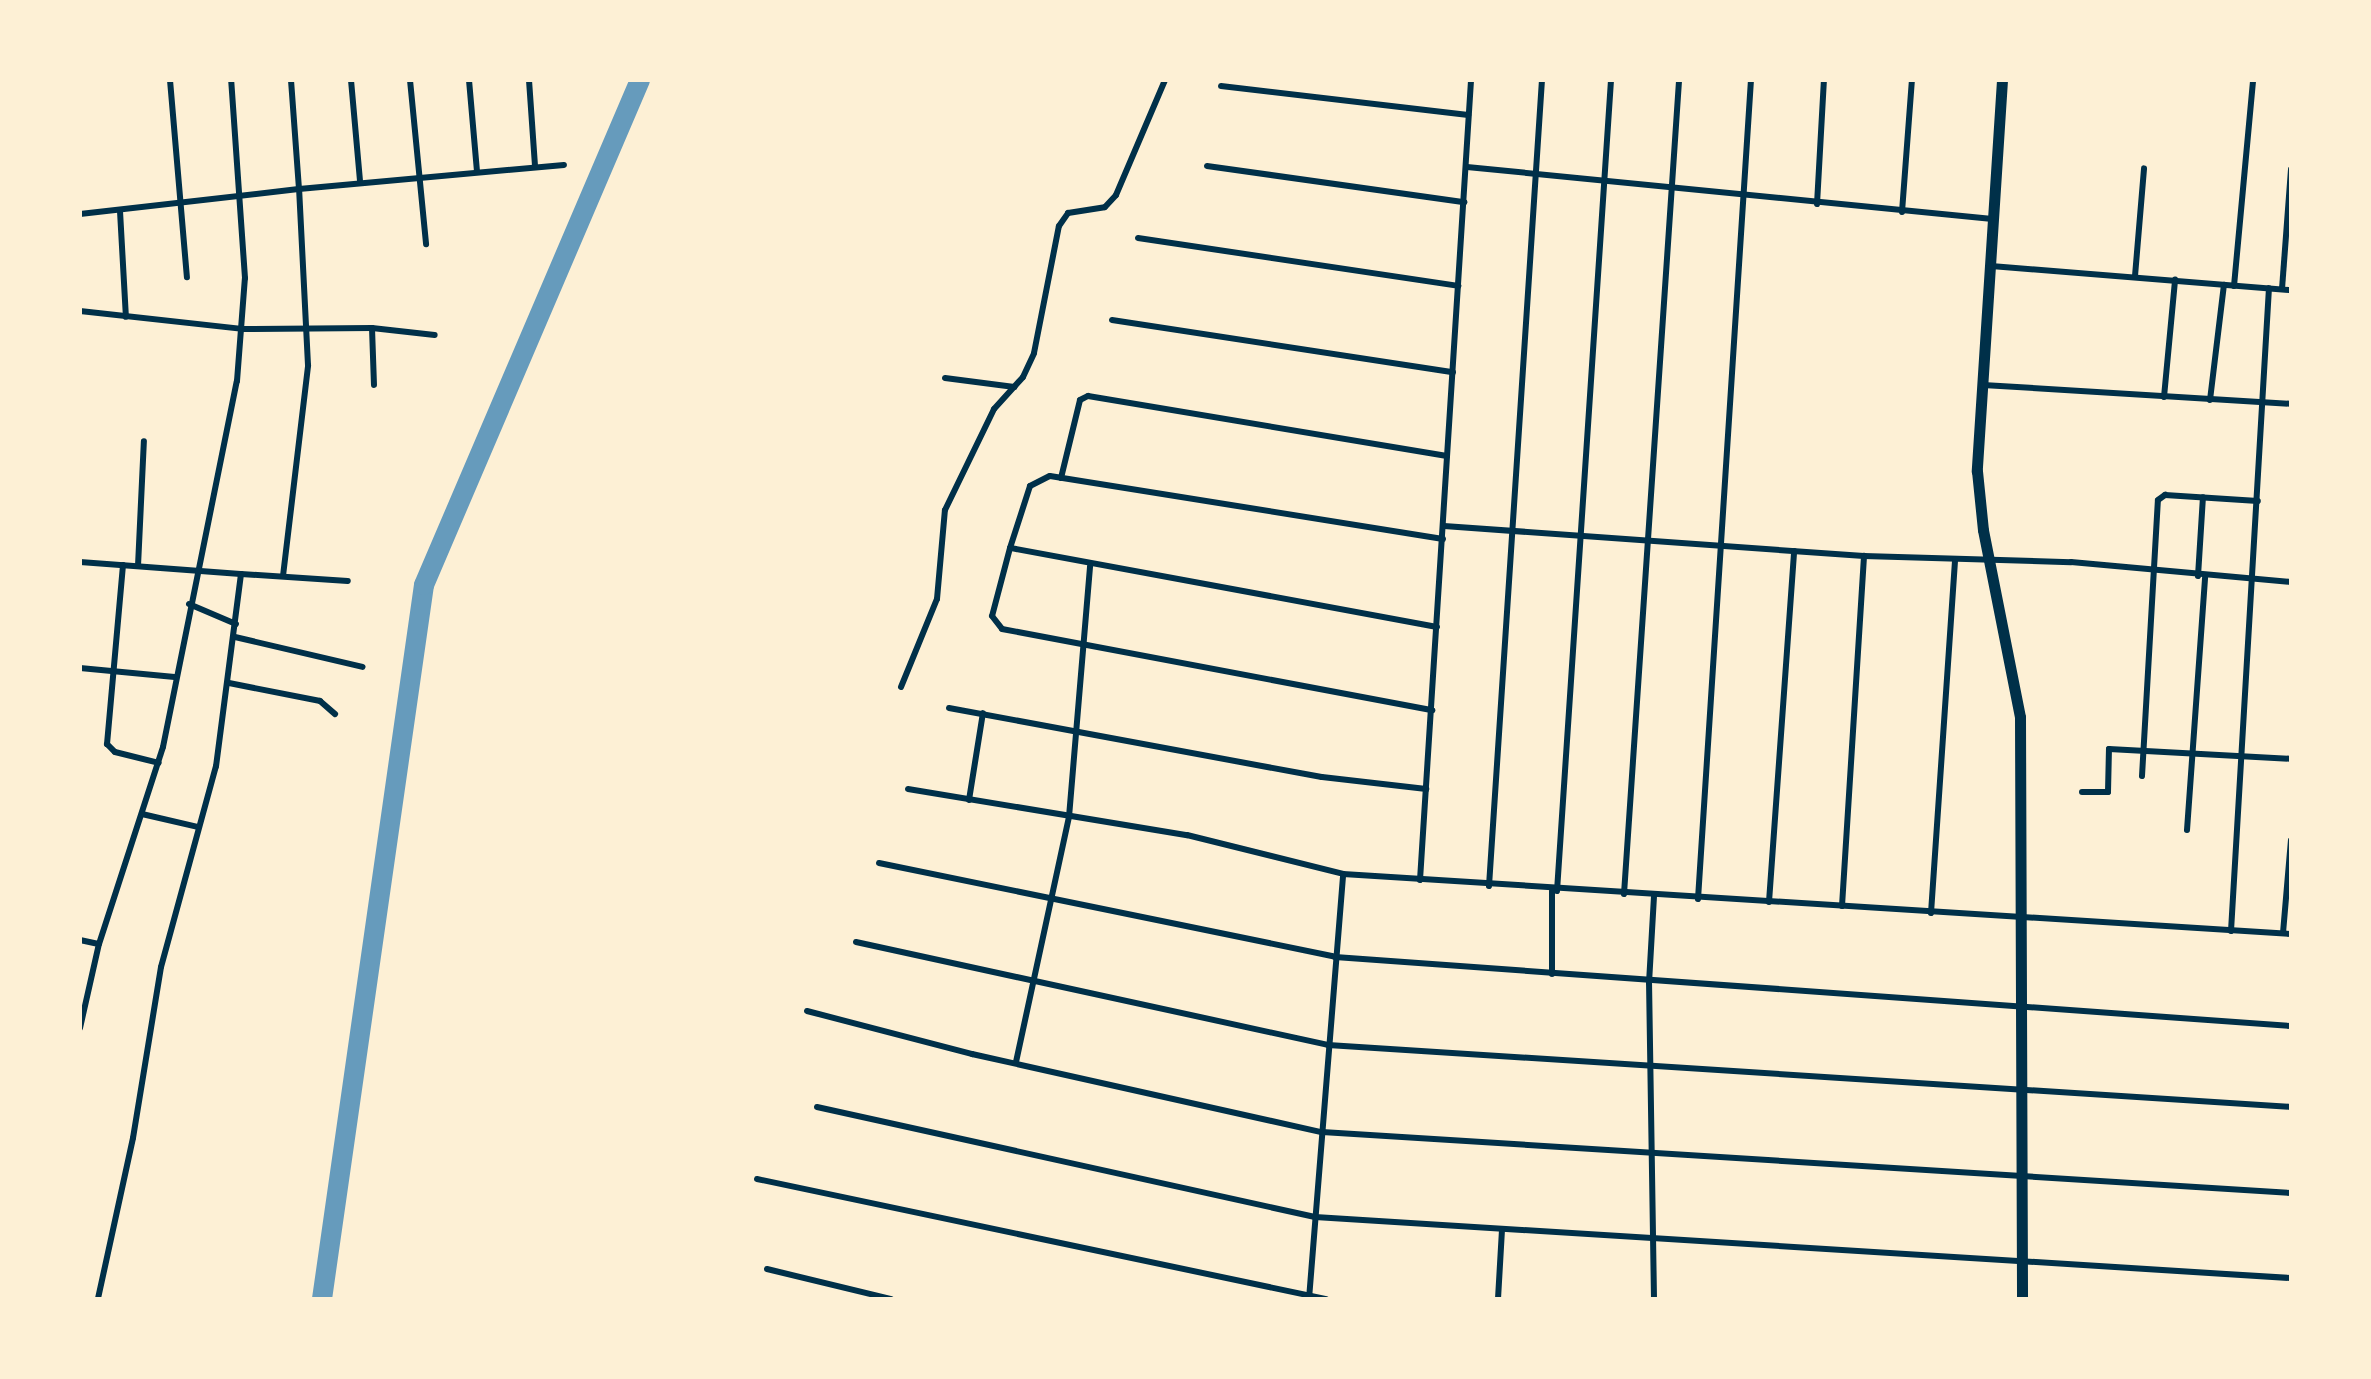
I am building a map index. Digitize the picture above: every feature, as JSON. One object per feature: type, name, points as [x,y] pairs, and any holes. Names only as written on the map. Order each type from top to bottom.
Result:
[{"type":"main road","points":[[2002,80],[1978,470],[1990,559],[2020,717],[2022,1299]]},
{"type":"street","points":[[170,80],[187,278]]},
{"type":"street","points":[[80,1028],[99,944],[159,764],[195,570],[237,381],[245,278],[231,80]]},
{"type":"street","points":[[282,576],[309,330],[290,80]]},
{"type":"street","points":[[351,80],[360,182]]},
{"type":"street","points":[[410,80],[426,244]]},
{"type":"street","points":[[469,80],[477,172]]},
{"type":"street","points":[[529,80],[535,166]]},
{"type":"street","points":[[901,687],[937,600],[945,510],[994,409],[1014,387],[1034,353],[1059,226],[1068,213],[1111,202],[1165,80]]},
{"type":"street","points":[[1420,880],[1471,80]]},
{"type":"street","points":[[1489,886],[1542,80]]},
{"type":"street","points":[[1552,974],[1611,80]]},
{"type":"street","points":[[1624,894],[1679,80]]},
{"type":"street","points":[[1698,898],[1751,80]]},
{"type":"street","points":[[1816,204],[1824,80]]},
{"type":"street","points":[[1902,212],[1912,80]]},
{"type":"street","points":[[2234,286],[2253,80]]},
{"type":"street","points":[[1222,86],[1469,115]]},
{"type":"street","points":[[80,214],[240,194],[564,164]]},
{"type":"street","points":[[1207,166],[1464,202]]},
{"type":"street","points":[[1466,167],[1672,191],[1992,219]]},
{"type":"street","points":[[2135,276],[2144,168]]},
{"type":"street","points":[[1989,266],[2286,289],[2291,169]]},
{"type":"street","points":[[120,212],[126,317]]},
{"type":"street","points":[[1138,238],[1458,286]]},
{"type":"street","points":[[2164,397],[2175,280]]},
{"type":"street","points":[[2210,400],[2224,285]]},
{"type":"street","points":[[2232,930],[2270,288]]},
{"type":"street","points":[[80,311],[242,329],[372,328],[435,335]]},
{"type":"street","points":[[1112,320],[1453,372]]},
{"type":"street","points":[[372,328],[374,385]]},
{"type":"street","points":[[944,378],[1014,387]]},
{"type":"street","points":[[1982,385],[2291,404]]},
{"type":"street","points":[[1061,478],[1080,400],[1088,396],[1448,456]]},
{"type":"street","points":[[138,566],[144,440]]},
{"type":"street","points":[[1432,710],[996,627],[992,616],[1030,486],[1042,478],[1443,539]]},
{"type":"street","points":[[2142,776],[2158,500],[2165,495],[2258,501]]},
{"type":"street","points":[[2186,830],[2203,497]]},
{"type":"street","points":[[1444,526],[1864,556],[2070,562],[2291,582]]},
{"type":"street","points":[[1010,548],[1090,566],[1438,627]]},
{"type":"street","points":[[1770,902],[1794,551]]},
{"type":"street","points":[[1842,906],[1864,556]]},
{"type":"street","points":[[1931,913],[1955,560]]},
{"type":"street","points":[[80,562],[348,581]]},
{"type":"street","points":[[123,565],[116,670],[106,737],[109,748],[159,764]]},
{"type":"street","points":[[1016,1062],[1069,817],[1090,566]]},
{"type":"street","points":[[98,1299],[133,1138],[162,967],[216,766],[241,574]]},
{"type":"street","points":[[189,604],[236,624]]},
{"type":"street","points":[[235,637],[364,666]]},
{"type":"street","points":[[80,668],[175,677]]},
{"type":"street","points":[[228,683],[320,702],[334,714]]},
{"type":"street","points":[[950,708],[1322,777],[1426,789]]},
{"type":"street","points":[[969,800],[983,713]]},
{"type":"street","points":[[2082,792],[2108,792],[2110,749],[2291,759]]},
{"type":"street","points":[[908,789],[1233,844],[1343,874],[1555,891],[2287,934],[2291,840]]},
{"type":"street","points":[[142,814],[198,827]]},
{"type":"street","points":[[879,863],[1051,902],[1336,957],[1648,983],[2022,1005],[2291,1026]]},
{"type":"street","points":[[1309,1298],[1343,874]]},
{"type":"street","points":[[1654,896],[1648,983],[1654,1299]]},
{"type":"street","points":[[80,940],[99,944]]},
{"type":"street","points":[[856,942],[1328,1046],[2291,1107]]},
{"type":"street","points":[[808,1011],[1322,1132],[2291,1192]]},
{"type":"street","points":[[817,1107],[1315,1218],[2291,1278]]},
{"type":"street","points":[[757,1179],[1326,1299]]},
{"type":"street","points":[[1498,1299],[1502,1230]]},
{"type":"street","points":[[767,1269],[891,1299]]},
{"type":"waterway","points":[[322,1299],[424,585],[640,80]]}]
